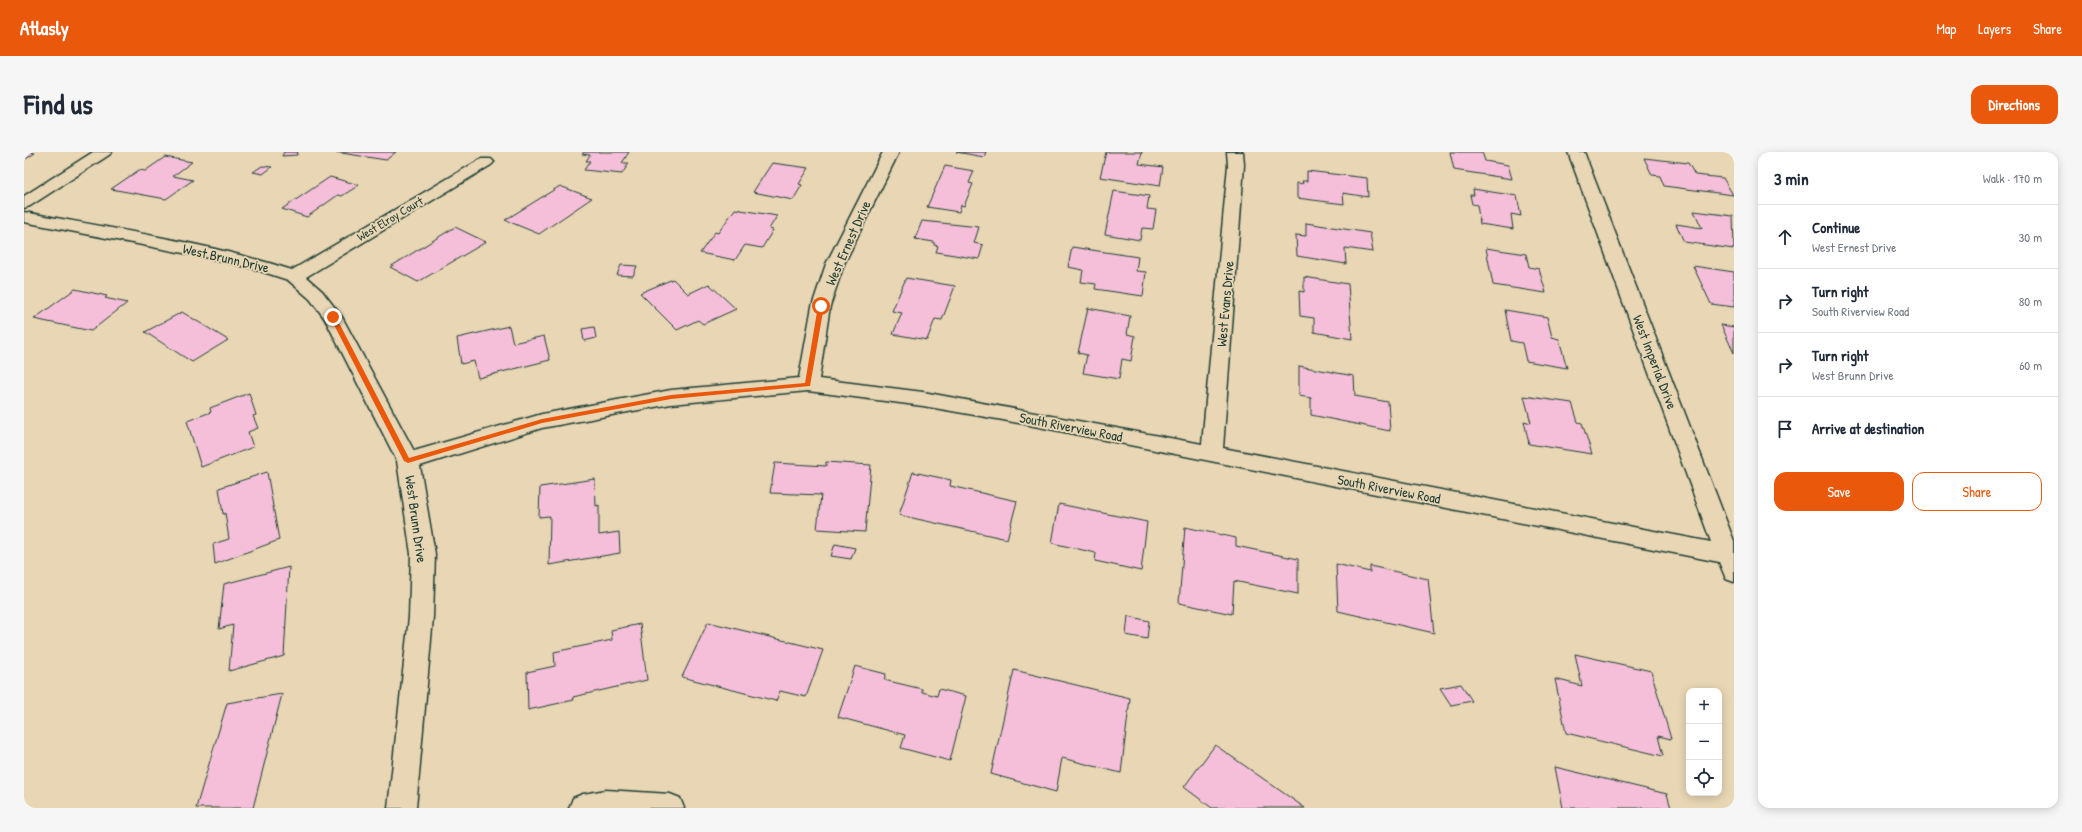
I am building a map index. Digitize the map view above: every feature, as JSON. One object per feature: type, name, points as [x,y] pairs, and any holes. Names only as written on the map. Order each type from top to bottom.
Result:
[{"type":"street","points":[[24,203],[104,152]]},
{"type":"street","name":"West Ernest Drive","points":[[808,384],[821,306],[835,264],[891,152]]},
{"type":"street","name":"West Evans Drive","points":[[1212,455],[1236,165],[1235,152]]},
{"type":"street","name":"West Imperial Drive","points":[[1576,152],[1732,561]]},
{"type":"street","name":"West Elroy Court","points":[[294,276],[486,162]]},
{"type":"street","name":"West Brunn Drive","points":[[24,218],[204,252],[256,264],[294,276],[316,295],[333,317],[408,461],[423,554],[421,617],[402,808]]},
{"type":"street","name":"South Riverview Road","points":[[408,461],[542,421],[671,397],[808,384],[924,399],[1212,455],[1732,561]]},
{"type":"street","points":[[583,808],[606,804],[670,808]]},
{"type":"building","points":[[24,152],[31,152],[35,153],[24,160]]},
{"type":"building","points":[[284,152],[298,152],[297,155],[282,156]]},
{"type":"building","points":[[335,152],[396,152],[386,160]]},
{"type":"building","points":[[584,152],[629,152],[622,163],[629,163],[622,174],[584,170],[590,161],[586,161],[590,155],[582,154]]},
{"type":"building","points":[[956,152],[986,152],[984,157]]},
{"type":"building","points":[[1106,152],[1142,152],[1139,164],[1163,167],[1160,186],[1100,177]]},
{"type":"building","points":[[1450,152],[1482,152],[1485,161],[1508,165],[1512,179],[1454,170]]},
{"type":"building","points":[[165,157],[192,162],[173,176],[193,180],[166,199],[111,189],[139,170],[145,171]]},
{"type":"building","points":[[1644,158],[1688,163],[1695,175],[1723,178],[1733,195],[1664,186],[1660,176],[1652,175]]},
{"type":"building","points":[[772,163],[809,168],[799,184],[802,185],[793,200],[753,192]]},
{"type":"building","points":[[262,166],[272,167],[263,174],[253,172]]},
{"type":"building","points":[[945,166],[974,171],[969,183],[973,184],[964,206],[961,205],[959,212],[927,207]]},
{"type":"building","points":[[1307,171],[1367,178],[1368,197],[1343,193],[1344,204],[1297,198],[1297,183],[1303,184],[1302,181],[1307,181]]},
{"type":"building","points":[[330,177],[359,185],[342,196],[338,195],[307,217],[282,209]]},
{"type":"building","points":[[560,186],[592,198],[539,234],[505,220]]},
{"type":"building","points":[[1473,189],[1517,196],[1521,216],[1511,214],[1513,229],[1480,224],[1477,205],[1472,204],[1470,195],[1474,195]]},
{"type":"building","points":[[1114,191],[1149,196],[1147,209],[1156,210],[1153,229],[1142,228],[1140,240],[1105,234]]},
{"type":"building","points":[[735,209],[777,216],[769,229],[773,230],[762,248],[745,245],[735,260],[700,253],[715,232],[718,233]]},
{"type":"building","points":[[1694,211],[1733,216],[1734,249],[1684,242],[1676,224],[1702,228]]},
{"type":"building","points":[[922,221],[979,227],[974,243],[983,245],[979,259],[936,252],[938,246],[934,245],[934,242],[915,239]]},
{"type":"building","points":[[1306,223],[1370,233],[1373,252],[1345,248],[1346,264],[1297,256],[1296,235],[1306,236]]},
{"type":"building","points":[[455,227],[486,242],[418,282],[390,267]]},
{"type":"building","points":[[1072,247],[1138,257],[1136,271],[1146,272],[1143,296],[1095,289],[1096,284],[1081,282],[1083,270],[1068,267]]},
{"type":"building","points":[[1486,248],[1526,254],[1529,267],[1539,269],[1546,293],[1493,285]]},
{"type":"building","points":[[621,265],[637,266],[633,276],[617,275]]},
{"type":"building","points":[[1693,266],[1734,272],[1734,307],[1711,304]]},
{"type":"building","points":[[1304,277],[1348,284],[1352,339],[1314,332],[1314,318],[1300,316],[1299,291],[1304,292]]},
{"type":"building","points":[[906,278],[955,286],[942,320],[935,319],[927,340],[893,334],[902,313],[892,311]]},
{"type":"building","points":[[673,279],[688,294],[709,284],[736,309],[703,324],[698,320],[677,330],[640,293]]},
{"type":"building","points":[[75,289],[107,296],[105,298],[127,303],[91,331],[34,319]]},
{"type":"building","points":[[1088,308],[1130,316],[1127,334],[1135,336],[1131,361],[1122,359],[1119,379],[1083,373],[1087,355],[1078,353]]},
{"type":"building","points":[[1505,310],[1547,317],[1552,337],[1559,339],[1567,368],[1526,361],[1522,343],[1511,341]]},
{"type":"building","points":[[182,312],[228,340],[192,362],[145,332]]},
{"type":"building","points":[[1721,325],[1734,327],[1734,353]]},
{"type":"building","points":[[509,326],[513,343],[544,336],[550,360],[478,378],[474,361],[461,364],[457,338]]},
{"type":"building","points":[[594,327],[596,338],[584,341],[582,329]]},
{"type":"building","points":[[1299,366],[1354,376],[1355,396],[1388,402],[1390,431],[1311,415],[1311,398],[1299,396]]},
{"type":"building","points":[[249,393],[256,415],[253,416],[258,428],[248,432],[253,447],[201,467],[187,421],[211,412],[210,408]]},
{"type":"building","points":[[1524,396],[1572,403],[1578,422],[1582,423],[1592,454],[1529,444],[1524,421],[1531,423]]},
{"type":"building","points":[[826,462],[871,465],[865,532],[817,529],[821,495],[770,493],[775,463],[826,466]]},
{"type":"building","points":[[267,472],[279,540],[215,564],[213,544],[229,539],[219,488]]},
{"type":"building","points":[[913,472],[951,480],[950,486],[1017,501],[1007,539],[899,515]]},
{"type":"building","points":[[595,479],[596,506],[599,505],[599,535],[619,532],[620,553],[549,565],[550,516],[539,517],[540,487]]},
{"type":"building","points":[[1059,504],[1147,522],[1141,571],[1095,561],[1096,553],[1052,543]]},
{"type":"building","points":[[1185,527],[1236,538],[1236,546],[1298,559],[1298,594],[1234,581],[1232,614],[1179,603]]},
{"type":"building","points":[[835,544],[855,548],[851,559],[831,556]]},
{"type":"building","points":[[1336,564],[1370,572],[1370,566],[1428,579],[1434,633],[1338,611]]},
{"type":"building","points":[[289,567],[284,656],[229,671],[233,625],[219,629],[224,584]]},
{"type":"building","points":[[1128,616],[1149,621],[1147,639],[1126,635]]},
{"type":"building","points":[[708,622],[823,650],[806,697],[780,691],[776,701],[682,677]]},
{"type":"building","points":[[640,624],[647,680],[573,697],[574,700],[528,710],[527,672],[555,666],[554,652],[612,640],[611,630]]},
{"type":"building","points":[[1575,654],[1651,671],[1671,739],[1658,736],[1663,756],[1566,733],[1555,679],[1582,686]]},
{"type":"building","points":[[855,666],[886,674],[884,680],[922,689],[922,692],[937,696],[939,689],[966,696],[950,761],[901,748],[905,735],[838,717]]},
{"type":"building","points":[[1014,670],[1130,698],[1121,773],[1062,758],[1056,792],[991,774]]},
{"type":"building","points":[[1461,684],[1472,701],[1451,705],[1440,688]]},
{"type":"building","points":[[282,694],[253,808],[196,808],[227,703]]},
{"type":"building","points":[[1215,745],[1305,808],[1212,808],[1184,787]]},
{"type":"building","points":[[1555,767],[1667,794],[1671,808],[1563,808]]},
{"type":"route","points":[[333,317],[408,461],[542,421],[671,397],[808,384],[821,306]]}]
